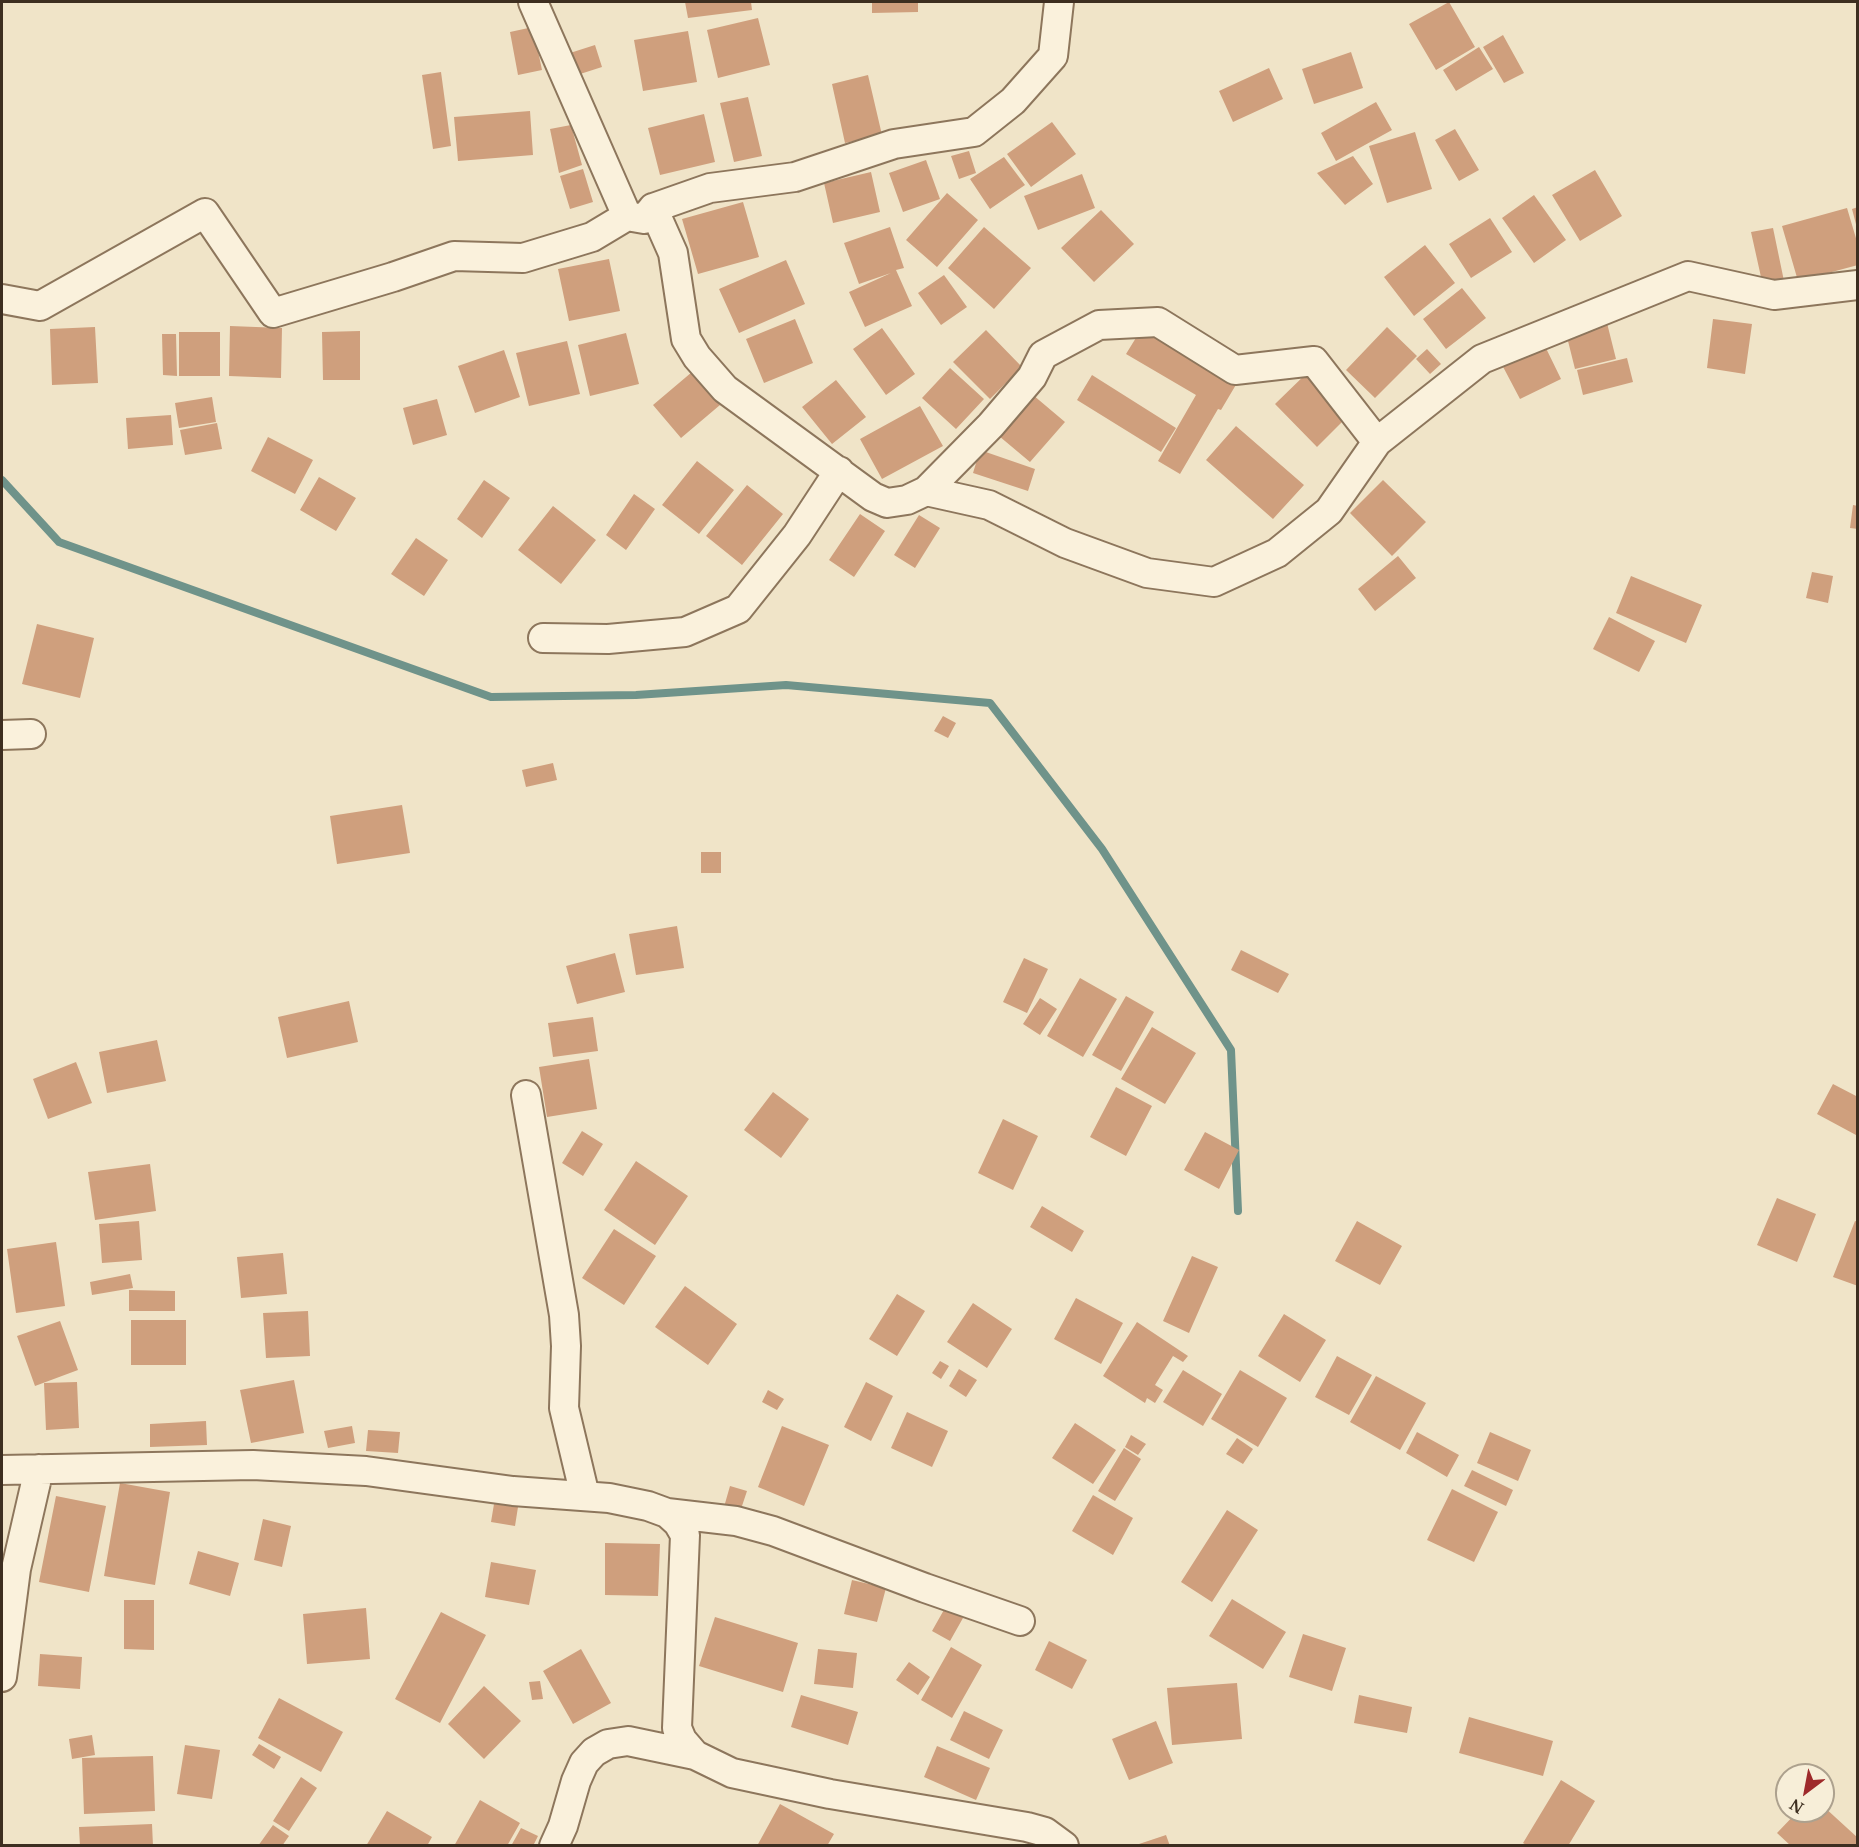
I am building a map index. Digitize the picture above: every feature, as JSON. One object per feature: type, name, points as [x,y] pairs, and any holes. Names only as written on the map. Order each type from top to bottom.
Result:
[{"type":"street","points":[[533,2],[640,212],[673,253],[686,339],[697,357],[725,389],[873,496],[887,502],[907,500],[926,491],[991,425],[1032,377],[1043,355],[1099,325],[1158,322],[1235,370],[1314,361],[1377,442]]},
{"type":"street","points":[[2,299],[40,306],[206,213],[273,313],[454,256],[523,258],[592,237],[640,212],[710,188],[795,177],[894,144],[974,132],[1013,101],[1053,56],[1059,2]]},
{"type":"street","points":[[926,491],[989,505],[1065,543],[1147,573],[1214,582],[1277,553],[1329,511],[1377,442],[1482,359],[1688,276],[1774,295],[1857,285]]},
{"type":"street","points":[[543,638],[608,639],[685,632],[738,609],[797,536],[839,471]]},
{"type":"street","points":[[2,735],[31,734]]},
{"type":"street","points":[[526,1095],[564,1315],[566,1346],[563,1380],[564,1408],[585,1496]]},
{"type":"street","points":[[2,1470],[253,1465],[366,1471],[513,1491],[609,1498],[648,1506],[667,1513],[736,1521],[773,1531],[1020,1621]]},
{"type":"street","points":[[2,1677],[16,1569],[39,1469]]},
{"type":"street","points":[[667,1513],[678,1523],[685,1534],[677,1728],[682,1740],[695,1755]]},
{"type":"street","points":[[554,1845],[563,1826],[576,1781],[584,1763],[594,1752],[608,1744],[628,1741],[695,1755],[732,1773],[808,1790],[1027,1827],[1045,1832],[1064,1845]]},
{"type":"building","points":[[685,2],[751,2],[752,10],[688,18]]},
{"type":"building","points":[[872,2],[918,2],[918,12],[872,13]]},
{"type":"building","points":[[1449,2],[1475,47],[1436,70],[1409,24]]},
{"type":"building","points":[[758,18],[770,65],[718,78],[707,30]]},
{"type":"building","points":[[533,27],[542,70],[518,75],[510,32]]},
{"type":"building","points":[[688,31],[697,82],[643,91],[634,40]]},
{"type":"building","points":[[1503,35],[1524,73],[1504,83],[1483,47]]},
{"type":"building","points":[[595,45],[602,67],[577,75],[570,53]]},
{"type":"building","points":[[1479,47],[1493,69],[1456,91],[1443,70]]},
{"type":"building","points":[[1351,52],[1363,88],[1314,104],[1302,69]]},
{"type":"building","points":[[1269,68],[1283,99],[1233,122],[1219,91]]},
{"type":"building","points":[[441,72],[451,146],[433,149],[422,75]]},
{"type":"building","points":[[868,75],[882,135],[845,143],[832,84]]},
{"type":"building","points":[[748,97],[762,156],[734,162],[720,103]]},
{"type":"building","points":[[1376,102],[1392,130],[1336,161],[1321,133]]},
{"type":"building","points":[[530,111],[533,155],[458,161],[454,117]]},
{"type":"building","points":[[704,114],[715,162],[660,175],[648,128]]},
{"type":"building","points":[[1052,122],[1076,154],[1031,187],[1007,154]]},
{"type":"building","points":[[571,125],[582,165],[559,173],[550,129]]},
{"type":"building","points":[[1455,129],[1479,170],[1459,181],[1435,140]]},
{"type":"building","points":[[1415,132],[1432,189],[1387,203],[1369,146]]},
{"type":"building","points":[[969,151],[976,173],[959,179],[951,156]]},
{"type":"building","points":[[1353,156],[1373,184],[1345,205],[1317,173]]},
{"type":"building","points":[[1004,157],[1025,185],[990,209],[970,179]]},
{"type":"building","points":[[926,160],[940,199],[903,212],[889,173]]},
{"type":"building","points":[[583,169],[593,202],[570,209],[560,176]]},
{"type":"building","points":[[1595,170],[1622,216],[1580,241],[1552,195]]},
{"type":"building","points":[[871,172],[880,212],[833,223],[824,183]]},
{"type":"building","points":[[1082,174],[1095,208],[1038,230],[1024,196]]},
{"type":"building","points":[[947,193],[978,220],[937,267],[906,240]]},
{"type":"building","points":[[1534,195],[1566,240],[1534,263],[1502,218]]},
{"type":"building","points":[[743,202],[759,257],[698,274],[682,219]]},
{"type":"building","points":[[1858,207],[1858,228],[1857,228],[1852,209]]},
{"type":"building","points":[[1847,208],[1858,245],[1858,265],[1798,281],[1782,226]]},
{"type":"building","points":[[1101,210],[1134,244],[1094,282],[1061,248]]},
{"type":"building","points":[[1490,218],[1512,252],[1471,278],[1449,244]]},
{"type":"building","points":[[890,227],[904,268],[896,270],[912,306],[865,327],[849,292],[891,273],[859,284],[844,243]]},
{"type":"building","points":[[984,227],[1031,268],[994,309],[948,268]]},
{"type":"building","points":[[1773,228],[1784,281],[1763,286],[1751,232]]},
{"type":"building","points":[[1425,245],[1455,283],[1414,316],[1384,277]]},
{"type":"building","points":[[609,259],[620,311],[569,321],[558,269]]},
{"type":"building","points":[[786,260],[805,304],[739,333],[719,289]]},
{"type":"building","points":[[944,275],[967,307],[941,325],[918,293]]},
{"type":"building","points":[[1462,288],[1486,318],[1446,349],[1423,319]]},
{"type":"building","points":[[795,319],[813,363],[764,383],[746,339]]},
{"type":"building","points":[[1713,319],[1752,324],[1745,374],[1707,368]]},
{"type":"building","points":[[1607,323],[1616,359],[1575,369],[1566,333]]},
{"type":"building","points":[[230,326],[282,328],[281,378],[229,376]]},
{"type":"building","points":[[95,327],[98,383],[52,385],[50,329]]},
{"type":"building","points":[[1387,327],[1417,356],[1375,398],[1346,370]]},
{"type":"building","points":[[882,328],[915,374],[886,395],[853,349]]},
{"type":"building","points":[[1142,328],[1237,383],[1221,410],[1218,409],[1180,474],[1158,461],[1196,395],[1126,354]]},
{"type":"building","points":[[986,330],[1022,367],[990,399],[953,362]]},
{"type":"building","points":[[360,331],[360,380],[323,380],[322,332]]},
{"type":"building","points":[[179,332],[220,332],[220,376],[179,376]]},
{"type":"building","points":[[626,333],[639,384],[590,396],[578,345]]},
{"type":"building","points":[[162,334],[176,334],[177,376],[163,375]]},
{"type":"building","points":[[1542,340],[1561,379],[1520,399],[1500,361]]},
{"type":"building","points":[[567,341],[580,394],[529,406],[516,353]]},
{"type":"building","points":[[1427,349],[1441,364],[1430,374],[1416,359]]},
{"type":"building","points":[[504,350],[520,397],[475,413],[458,366]]},
{"type":"building","points":[[1627,358],[1633,382],[1583,395],[1577,370]]},
{"type":"building","points":[[950,368],[984,399],[956,429],[922,398]]},
{"type":"building","points":[[1311,369],[1352,412],[1317,447],[1275,404]]},
{"type":"building","points":[[692,372],[720,405],[681,438],[653,405]]},
{"type":"building","points":[[1092,375],[1176,428],[1161,452],[1077,400]]},
{"type":"building","points":[[836,380],[866,417],[832,444],[802,407]]},
{"type":"building","points":[[1033,395],[1065,422],[1030,462],[999,436]]},
{"type":"building","points":[[212,397],[216,422],[179,428],[175,403]]},
{"type":"building","points":[[437,399],[447,435],[413,445],[403,408]]},
{"type":"building","points":[[920,406],[943,446],[882,479],[860,439]]},
{"type":"building","points":[[171,415],[173,445],[128,449],[126,418]]},
{"type":"building","points":[[217,423],[222,449],[185,455],[180,430]]},
{"type":"building","points":[[1236,426],[1304,485],[1273,519],[1206,460]]},
{"type":"building","points":[[268,437],[313,460],[295,494],[251,471]]},
{"type":"building","points":[[980,450],[1035,469],[1028,491],[973,473]]},
{"type":"building","points":[[697,461],[734,490],[699,534],[662,505]]},
{"type":"building","points":[[319,477],[356,498],[336,531],[300,510]]},
{"type":"building","points":[[484,480],[510,498],[482,538],[457,519]]},
{"type":"building","points":[[1383,480],[1426,522],[1392,556],[1350,513]]},
{"type":"building","points":[[747,485],[783,514],[742,565],[706,536]]},
{"type":"building","points":[[634,494],[655,509],[626,550],[606,535]]},
{"type":"building","points":[[1853,505],[1858,506],[1858,529],[1850,528]]},
{"type":"building","points":[[553,506],[596,540],[561,584],[518,550]]},
{"type":"building","points":[[860,514],[885,531],[854,577],[829,560]]},
{"type":"building","points":[[919,515],[940,528],[915,568],[894,555]]},
{"type":"building","points":[[416,538],[448,560],[424,596],[391,574]]},
{"type":"building","points":[[1398,556],[1416,578],[1375,611],[1358,589]]},
{"type":"building","points":[[1812,572],[1833,576],[1828,603],[1806,598]]},
{"type":"building","points":[[1631,576],[1702,605],[1686,643],[1616,613]]},
{"type":"building","points":[[1609,617],[1655,641],[1639,672],[1593,649]]},
{"type":"building","points":[[37,624],[94,638],[80,698],[22,684]]},
{"type":"building","points":[[943,716],[956,723],[948,738],[934,731]]},
{"type":"building","points":[[553,763],[557,780],[526,787],[522,770]]},
{"type":"building","points":[[402,805],[410,853],[337,864],[330,816]]},
{"type":"building","points":[[701,852],[721,852],[721,873],[701,873]]},
{"type":"building","points":[[677,926],[684,968],[636,975],[629,934]]},
{"type":"building","points":[[1241,950],[1289,974],[1278,993],[1231,970]]},
{"type":"building","points":[[615,953],[625,992],[577,1004],[566,966]]},
{"type":"building","points":[[1024,958],[1048,969],[1027,1013],[1003,1002]]},
{"type":"building","points":[[1080,978],[1117,999],[1083,1057],[1047,1036]]},
{"type":"building","points":[[1126,996],[1154,1012],[1121,1071],[1092,1055]]},
{"type":"building","points":[[1040,998],[1057,1009],[1040,1035],[1023,1024]]},
{"type":"building","points":[[349,1001],[358,1042],[287,1058],[278,1017]]},
{"type":"building","points":[[593,1017],[598,1051],[553,1057],[548,1023]]},
{"type":"building","points":[[1152,1027],[1196,1053],[1165,1104],[1121,1079]]},
{"type":"building","points":[[157,1040],[166,1081],[107,1093],[99,1052]]},
{"type":"building","points":[[589,1059],[597,1109],[547,1117],[539,1067]]},
{"type":"building","points":[[76,1062],[92,1103],[48,1119],[33,1079]]},
{"type":"building","points":[[1833,1084],[1858,1097],[1858,1132],[1856,1135],[1817,1114]]},
{"type":"building","points":[[1116,1087],[1152,1106],[1126,1156],[1090,1137]]},
{"type":"building","points":[[773,1092],[809,1119],[781,1158],[744,1130]]},
{"type":"building","points":[[1003,1119],[1038,1136],[1013,1190],[978,1173]]},
{"type":"building","points":[[582,1131],[603,1144],[583,1176],[562,1163]]},
{"type":"building","points":[[1205,1132],[1239,1150],[1219,1189],[1184,1170]]},
{"type":"building","points":[[636,1161],[688,1196],[655,1245],[604,1210]]},
{"type":"building","points":[[150,1164],[156,1211],[95,1220],[88,1172]]},
{"type":"building","points":[[1777,1198],[1816,1214],[1797,1262],[1757,1245]]},
{"type":"building","points":[[1042,1206],[1084,1231],[1072,1252],[1030,1227]]},
{"type":"building","points":[[139,1221],[142,1260],[102,1263],[99,1224]]},
{"type":"building","points":[[1357,1221],[1402,1246],[1380,1285],[1335,1261]]},
{"type":"building","points":[[1855,1221],[1858,1222],[1858,1286],[1833,1277]]},
{"type":"building","points":[[614,1229],[656,1256],[624,1305],[582,1278]]},
{"type":"building","points":[[56,1242],[65,1306],[16,1313],[7,1249]]},
{"type":"building","points":[[283,1253],[287,1294],[241,1298],[237,1257]]},
{"type":"building","points":[[1192,1256],[1218,1267],[1189,1333],[1163,1321]]},
{"type":"building","points":[[130,1274],[133,1288],[92,1295],[90,1282]]},
{"type":"building","points":[[685,1286],[737,1324],[708,1365],[655,1327]]},
{"type":"building","points":[[129,1290],[175,1291],[175,1311],[129,1311]]},
{"type":"building","points":[[897,1294],[925,1311],[897,1356],[869,1339]]},
{"type":"building","points":[[1076,1298],[1123,1323],[1101,1364],[1054,1339]]},
{"type":"building","points":[[973,1303],[1012,1329],[987,1368],[947,1342]]},
{"type":"building","points":[[308,1311],[310,1356],[266,1358],[263,1313]]},
{"type":"building","points":[[1284,1314],[1326,1340],[1300,1382],[1258,1356]]},
{"type":"building","points":[[131,1320],[186,1320],[186,1365],[131,1365]]},
{"type":"building","points":[[60,1321],[78,1370],[35,1386],[17,1336]]},
{"type":"building","points":[[1137,1322],[1188,1356],[1183,1362],[1173,1356],[1155,1385],[1163,1390],[1155,1403],[1147,1398],[1145,1403],[1103,1376]]},
{"type":"building","points":[[1337,1356],[1372,1375],[1349,1415],[1315,1397]]},
{"type":"building","points":[[940,1361],[949,1366],[941,1379],[932,1373]]},
{"type":"building","points":[[959,1369],[977,1380],[966,1397],[949,1386]]},
{"type":"building","points":[[1183,1370],[1222,1394],[1203,1426],[1163,1402]]},
{"type":"building","points":[[1240,1370],[1287,1398],[1258,1447],[1211,1419]]},
{"type":"building","points":[[1376,1376],[1426,1403],[1400,1450],[1350,1422]]},
{"type":"building","points":[[294,1380],[304,1433],[251,1443],[240,1390]]},
{"type":"building","points":[[77,1382],[79,1428],[46,1430],[44,1383]]},
{"type":"building","points":[[866,1382],[893,1396],[871,1441],[844,1427]]},
{"type":"building","points":[[768,1390],[784,1399],[777,1410],[762,1402]]},
{"type":"building","points":[[907,1412],[948,1431],[932,1467],[891,1448]]},
{"type":"building","points":[[206,1421],[207,1445],[150,1447],[150,1424]]},
{"type":"building","points":[[1075,1423],[1116,1450],[1093,1484],[1052,1458]]},
{"type":"building","points":[[352,1426],[355,1443],[328,1448],[324,1431]]},
{"type":"building","points":[[782,1426],[829,1445],[804,1506],[758,1487]]},
{"type":"building","points":[[368,1430],[400,1432],[398,1453],[366,1451]]},
{"type":"building","points":[[1417,1432],[1459,1455],[1447,1477],[1406,1453]]},
{"type":"building","points":[[1490,1432],[1531,1450],[1518,1481],[1477,1463]]},
{"type":"building","points":[[1131,1435],[1146,1444],[1138,1455],[1125,1447]]},
{"type":"building","points":[[1237,1438],[1253,1449],[1243,1464],[1226,1454]]},
{"type":"building","points":[[1124,1448],[1141,1459],[1115,1501],[1098,1491]]},
{"type":"building","points":[[1472,1470],[1513,1490],[1506,1506],[1464,1486]]},
{"type":"building","points":[[120,1483],[170,1492],[155,1585],[104,1576]]},
{"type":"building","points":[[730,1486],[747,1491],[740,1512],[724,1507]]},
{"type":"building","points":[[1452,1489],[1498,1512],[1474,1562],[1427,1540]]},
{"type":"building","points":[[1093,1495],[1133,1518],[1113,1555],[1072,1531]]},
{"type":"building","points":[[56,1496],[106,1506],[89,1592],[39,1582]]},
{"type":"building","points":[[494,1504],[518,1507],[515,1526],[491,1522]]},
{"type":"building","points":[[1227,1510],[1258,1530],[1212,1602],[1181,1582]]},
{"type":"building","points":[[263,1519],[291,1526],[282,1567],[254,1560]]},
{"type":"building","points":[[605,1543],[660,1544],[658,1596],[605,1595]]},
{"type":"building","points":[[198,1551],[239,1563],[230,1596],[189,1584]]},
{"type":"building","points":[[491,1562],[536,1570],[529,1605],[485,1597]]},
{"type":"building","points":[[852,1580],[886,1588],[877,1622],[844,1614]]},
{"type":"building","points":[[1232,1599],[1286,1632],[1263,1669],[1209,1636]]},
{"type":"building","points":[[124,1600],[154,1600],[154,1650],[124,1649]]},
{"type":"building","points":[[366,1608],[370,1659],[307,1664],[303,1614]]},
{"type":"building","points":[[945,1608],[963,1618],[950,1641],[932,1631]]},
{"type":"building","points":[[441,1612],[486,1635],[440,1723],[395,1699]]},
{"type":"building","points":[[715,1617],[798,1643],[783,1692],[699,1666]]},
{"type":"building","points":[[1303,1634],[1346,1648],[1332,1691],[1289,1677]]},
{"type":"building","points":[[1049,1641],[1087,1660],[1072,1689],[1035,1670]]},
{"type":"building","points":[[951,1647],[982,1665],[952,1718],[921,1700]]},
{"type":"building","points":[[581,1649],[611,1703],[573,1724],[543,1671]]},
{"type":"building","points":[[818,1649],[857,1653],[853,1688],[814,1684]]},
{"type":"building","points":[[40,1654],[82,1657],[80,1689],[38,1686]]},
{"type":"building","points":[[909,1662],[930,1677],[918,1695],[896,1680]]},
{"type":"building","points":[[540,1681],[543,1699],[532,1700],[529,1682]]},
{"type":"building","points":[[1237,1683],[1242,1739],[1172,1745],[1167,1688]]},
{"type":"building","points":[[484,1686],[521,1721],[484,1759],[448,1724]]},
{"type":"building","points":[[801,1695],[858,1712],[848,1745],[791,1727]]},
{"type":"building","points":[[1359,1695],[1412,1707],[1407,1733],[1354,1723]]},
{"type":"building","points":[[279,1698],[343,1732],[321,1772],[258,1738]]},
{"type":"building","points":[[964,1711],[1003,1730],[989,1759],[950,1740]]},
{"type":"building","points":[[1469,1717],[1553,1741],[1543,1776],[1459,1753]]},
{"type":"building","points":[[1156,1721],[1173,1763],[1129,1780],[1112,1739]]},
{"type":"building","points":[[92,1735],[95,1755],[72,1759],[69,1739]]},
{"type":"building","points":[[259,1744],[281,1757],[274,1769],[252,1755]]},
{"type":"building","points":[[185,1745],[220,1750],[212,1799],[177,1794]]},
{"type":"building","points":[[937,1746],[990,1768],[976,1800],[924,1777]]},
{"type":"building","points":[[153,1756],[155,1811],[84,1814],[82,1758]]},
{"type":"building","points":[[301,1777],[317,1788],[289,1831],[273,1821]]},
{"type":"building","points":[[1561,1780],[1595,1801],[1568,1846],[1528,1846],[1523,1843]]},
{"type":"building","points":[[480,1800],[520,1823],[507,1846],[454,1846]]},
{"type":"building","points":[[780,1804],[834,1834],[827,1846],[757,1846]]},
{"type":"building","points":[[387,1811],[432,1837],[427,1846],[366,1846]]},
{"type":"building","points":[[1835,1817],[1858,1838],[1858,1846],[1791,1846],[1777,1833],[1787,1823],[1835,1823]]},
{"type":"building","points":[[152,1824],[153,1846],[80,1846],[79,1827]]},
{"type":"building","points":[[273,1825],[289,1836],[282,1846],[258,1846]]},
{"type":"building","points":[[521,1828],[538,1836],[533,1846],[511,1846]]},
{"type":"building","points":[[1166,1835],[1170,1846],[1136,1846],[1136,1845]]},
{"type":"waterway","points":[[2,480],[59,542],[491,697],[636,695],[786,685],[990,703],[1102,849],[1231,1050],[1238,1211]]}]
